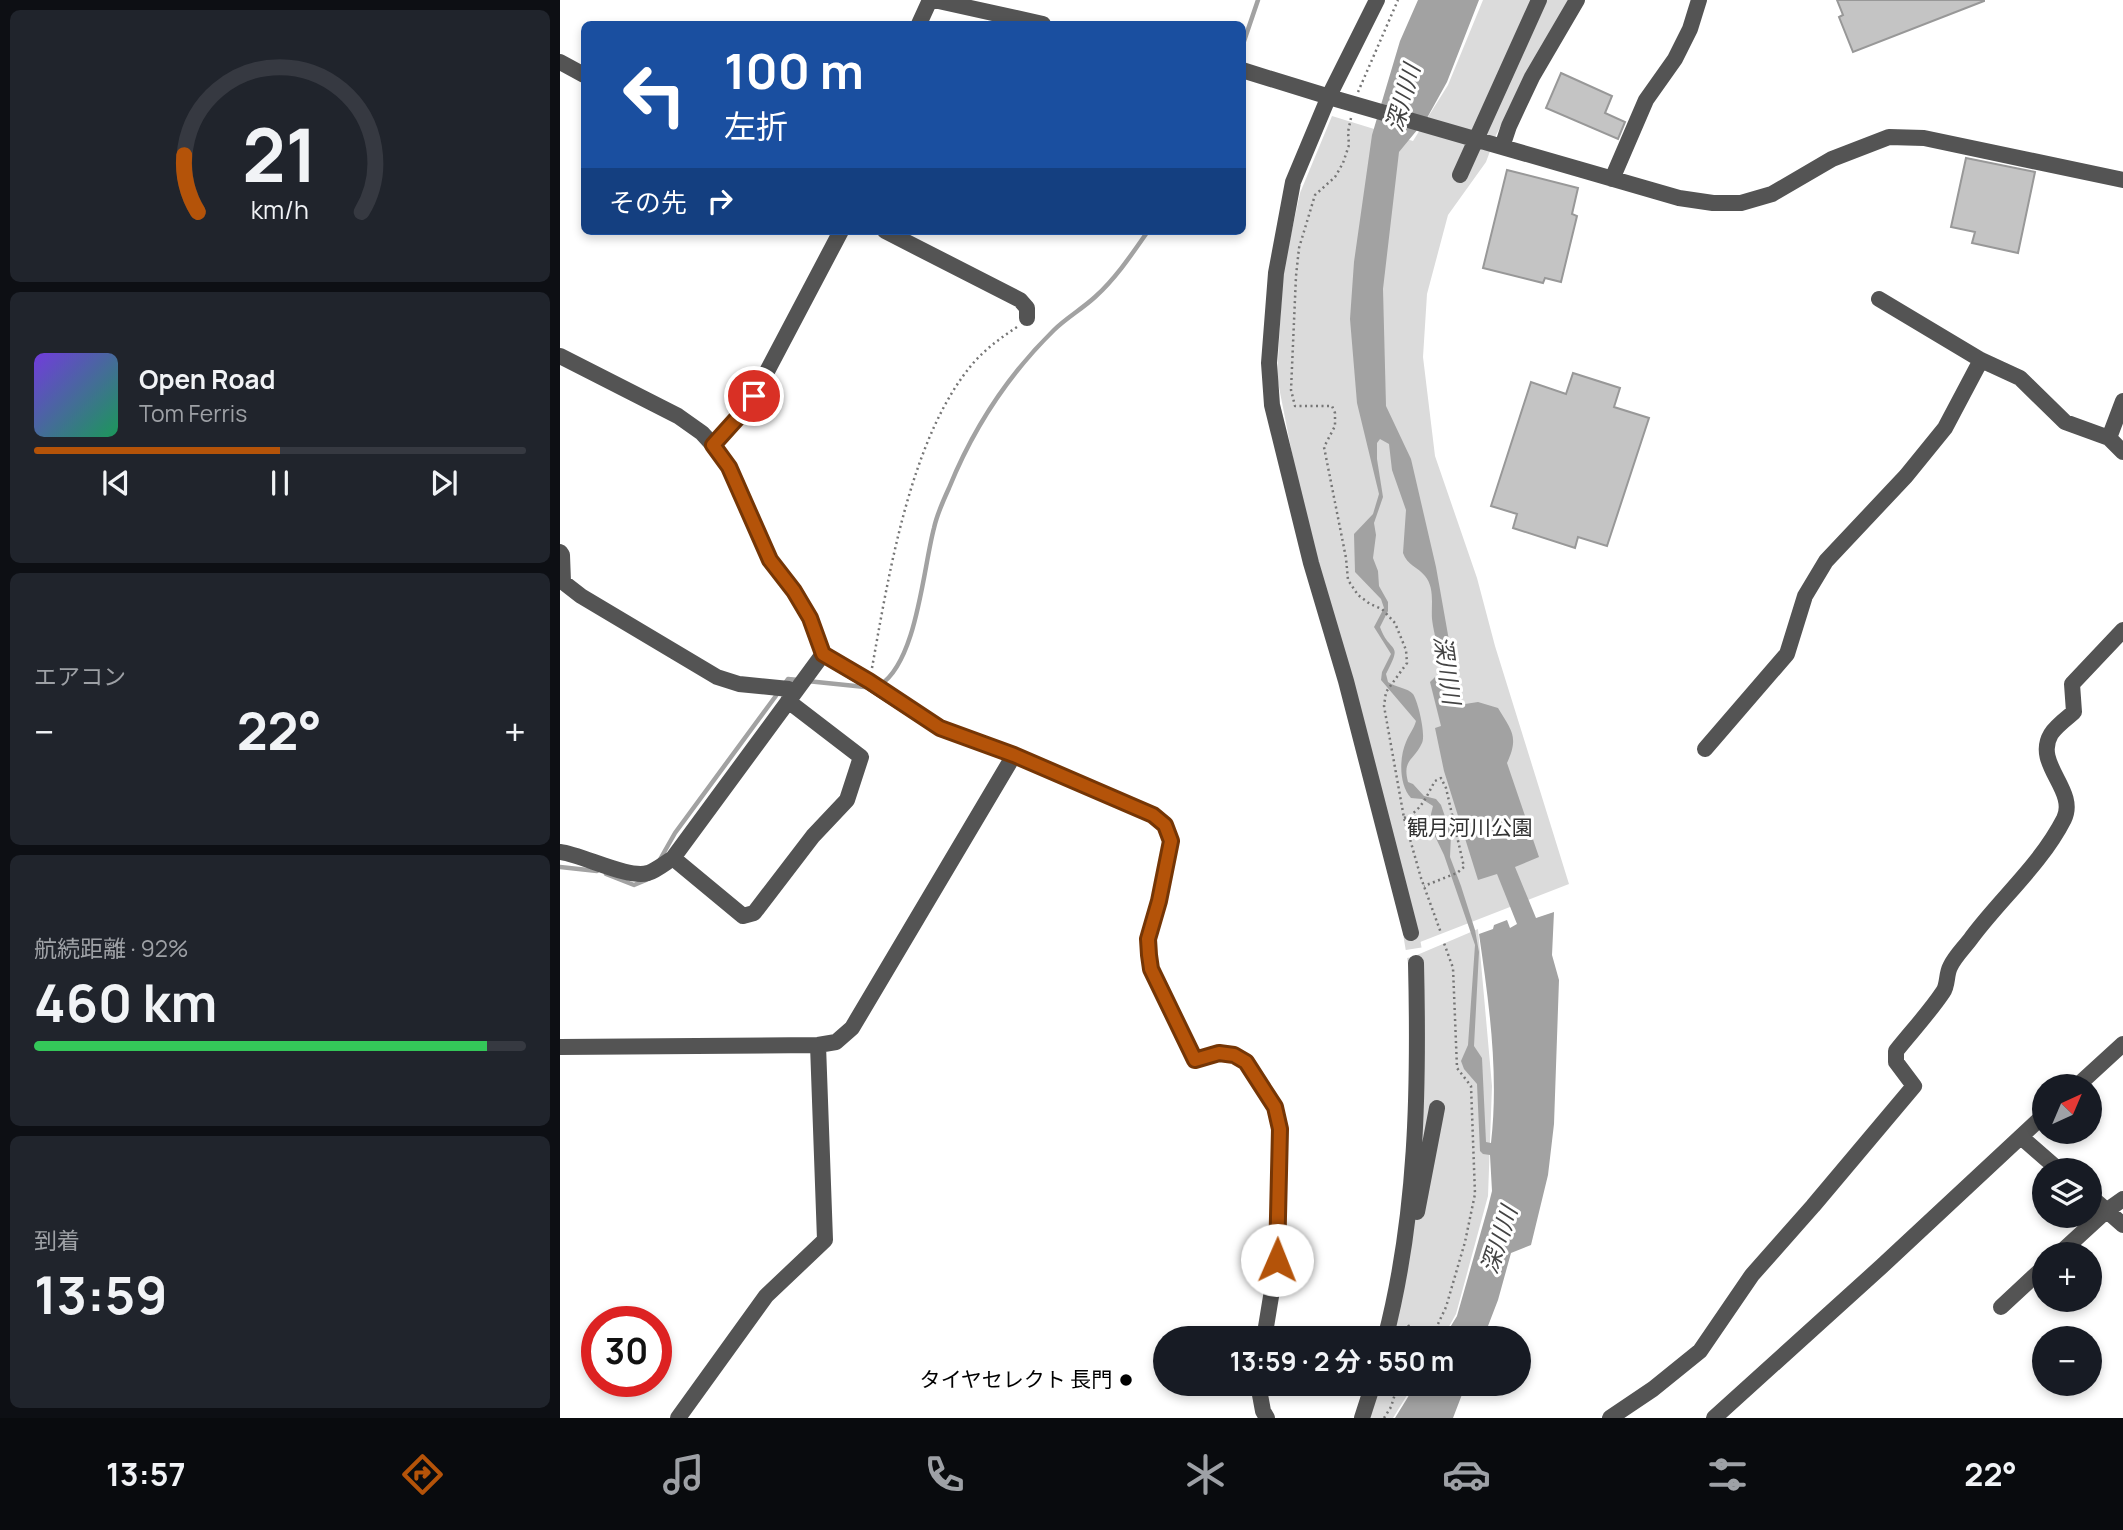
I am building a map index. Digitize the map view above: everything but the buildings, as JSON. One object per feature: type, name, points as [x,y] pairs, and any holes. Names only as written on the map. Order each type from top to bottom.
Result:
[{"type":"street","points":[[921,21],[932,0],[1029,21]]},
{"type":"street","points":[[1377,0],[1293,182],[1276,273],[1269,362],[1272,405],[1311,563],[1346,681],[1410,933]]},
{"type":"street","points":[[1460,175],[1539,0]]},
{"type":"street","points":[[1559,32],[1577,0]]},
{"type":"street","points":[[1500,146],[1554,37],[1590,0]]},
{"type":"street","points":[[1612,179],[1646,100],[1675,59],[1690,29],[1699,0]]},
{"type":"street","points":[[560,62],[581,73]]},
{"type":"street","points":[[1246,71],[1679,198],[1713,203],[1741,203],[1772,194],[1832,159],[1889,137],[1924,138],[2123,180]]},
{"type":"street","points":[[713,445],[754,396],[839,235]]},
{"type":"street","points":[[893,235],[1020,300],[1027,308],[1027,318]]},
{"type":"street","points":[[1879,299],[1981,360],[2020,377],[2065,422],[2109,438],[2123,452]]},
{"type":"street","points":[[560,356],[678,416],[702,433],[713,445],[729,467],[770,560],[794,591],[810,618],[823,654],[940,728],[1014,755],[1153,815],[1165,825],[1171,841],[1148,939],[1151,969],[1195,1060],[1219,1053],[1234,1055],[1246,1062],[1275,1107],[1280,1129],[1277,1260],[1266,1326]]},
{"type":"street","points":[[1706,749],[1787,654],[1805,596],[1826,561],[1906,475],[1945,428],[1981,360]]},
{"type":"street","points":[[2109,438],[2123,401]]},
{"type":"street","points":[[560,552],[563,582],[581,596],[717,677],[739,684],[789,689],[790,698],[861,757],[847,800],[813,836],[754,913],[743,916],[673,858]]},
{"type":"street","points":[[1610,1418],[1700,1352],[1752,1275],[1914,1086],[1896,1062],[1896,1051],[1945,990],[1949,968],[2036,864],[2063,821],[2068,801],[2051,769],[2047,750],[2049,741],[2052,733],[2074,712],[2072,684],[2123,630]]},
{"type":"street","points":[[560,852],[645,874],[673,858],[823,654]]},
{"type":"street","points":[[560,1047],[818,1045],[836,1042],[852,1028],[1014,755]]},
{"type":"street","points":[[1388,1326],[1407,1229],[1416,1116],[1416,962]]},
{"type":"street","points":[[2090,1074],[2123,1044]]},
{"type":"street","points":[[678,1418],[766,1296],[825,1240],[818,1045]]},
{"type":"street","points":[[1407,1229],[1416,1216],[1437,1108]]},
{"type":"street","points":[[1714,1418],[2032,1126]]},
{"type":"street","points":[[2021,1137],[2045,1158]]},
{"type":"street","points":[[2072,1242],[2123,1199]]},
{"type":"street","points":[[2102,1207],[2123,1225]]},
{"type":"street","points":[[2001,1307],[2032,1278]]},
{"type":"street","points":[[1260,1396],[1267,1418]]},
{"type":"street","points":[[1362,1418],[1369,1396]]},
{"type":"path","points":[[1356,97],[1398,0]]},
{"type":"path","points":[[1353,108],[1348,132],[1349,145],[1343,163],[1335,177],[1315,194],[1299,248],[1291,390],[1295,406],[1332,406],[1335,426],[1324,447],[1348,580],[1359,595],[1388,615],[1398,628],[1408,658],[1405,668],[1388,690],[1384,706],[1404,818],[1441,933]]},
{"type":"path","points":[[869,681],[887,584],[909,498],[938,416],[974,362],[990,345],[1027,318]]},
{"type":"path","points":[[1404,818],[1424,802],[1435,780],[1441,778],[1446,788],[1464,867],[1457,873],[1424,886]]},
{"type":"path","points":[[1437,1326],[1446,1307],[1465,1242],[1475,1194],[1471,1086],[1457,1068],[1453,968],[1444,943]]},
{"type":"path","points":[[1384,1418],[1394,1396]]},
{"type":"green space","name":"観月河川公園","points":[[1483,0],[1577,0],[1547,39],[1496,135],[1486,162],[1448,215],[1427,294],[1423,357],[1435,456],[1477,578],[1495,646],[1569,884],[1415,944],[1389,830],[1307,530],[1277,377],[1283,272],[1300,193],[1332,116],[1413,141],[1448,85]]},
{"type":"green space","points":[[1478,929],[1492,1086],[1488,1196],[1456,1314],[1449,1326],[1394,1326],[1417,955]]},
{"type":"green space","points":[[1375,1396],[1407,1396],[1393,1418],[1368,1418]]},
{"type":"water","name":"深川川","points":[[1418,0],[1479,0],[1447,82],[1427,118],[1399,152],[1383,289],[1386,406],[1411,459],[1436,567],[1459,697],[1465,704],[1478,702],[1498,708],[1512,734],[1513,747],[1507,763],[1539,857],[1515,867],[1536,918],[1554,912],[1552,955],[1559,980],[1554,1124],[1548,1175],[1531,1245],[1511,1253],[1488,1326],[1451,1326],[1457,1316],[1492,1191],[1490,1155],[1480,1151],[1477,1084],[1464,1069],[1461,1061],[1468,1045],[1475,945],[1444,855],[1431,828],[1433,806],[1422,799],[1411,798],[1404,786],[1402,756],[1416,721],[1381,680],[1391,654],[1374,627],[1384,608],[1381,599],[1355,572],[1354,534],[1373,514],[1379,494],[1357,403],[1350,319],[1354,262],[1372,135],[1400,41]],"holes":[[[1380,439],[1389,444],[1392,470],[1406,510],[1403,553],[1425,576],[1431,591],[1440,672],[1430,682],[1441,726],[1435,728],[1444,771],[1478,880],[1497,874],[1517,924],[1510,928],[1507,920],[1479,934],[1493,1064],[1491,1143],[1486,1142],[1482,1058],[1474,1046],[1479,952],[1475,930],[1450,857],[1451,834],[1441,805],[1436,799],[1424,796],[1408,782],[1408,764],[1423,739],[1417,703],[1411,692],[1388,682],[1386,674],[1395,652],[1380,627],[1388,611],[1388,602],[1379,586],[1378,571],[1373,558],[1376,535],[1374,523],[1383,497],[1377,459],[1377,443]]]},
{"type":"water","points":[[1409,1396],[1461,1396],[1453,1418],[1395,1418]]},
{"type":"waterway","points":[[1246,35],[1258,0]]},
{"type":"waterway","points":[[880,685],[892,673],[910,636],[942,503],[981,424],[1007,384],[1037,347],[1103,290],[1145,235]]},
{"type":"waterway","points":[[783,686],[788,679],[799,680]]},
{"type":"waterway","points":[[807,681],[865,687]]},
{"type":"waterway","points":[[658,863],[675,833],[778,693]]},
{"type":"waterway","points":[[560,867],[597,871]]},
{"type":"waterway","points":[[606,874],[634,885],[646,880]]},
{"type":"tunnel","points":[[1411,933],[1416,963]]},
{"type":"place","name":"タイヤセレクト 長門","points":[[1126,1380]]},
{"type":"route","points":[[754,396],[713,445],[729,467],[770,560],[794,591],[810,618],[823,654],[940,728],[1014,755],[1153,815],[1165,825],[1171,841],[1148,939],[1151,969],[1195,1060],[1219,1053],[1234,1055],[1246,1062],[1275,1107],[1280,1129],[1277,1260]]}]
